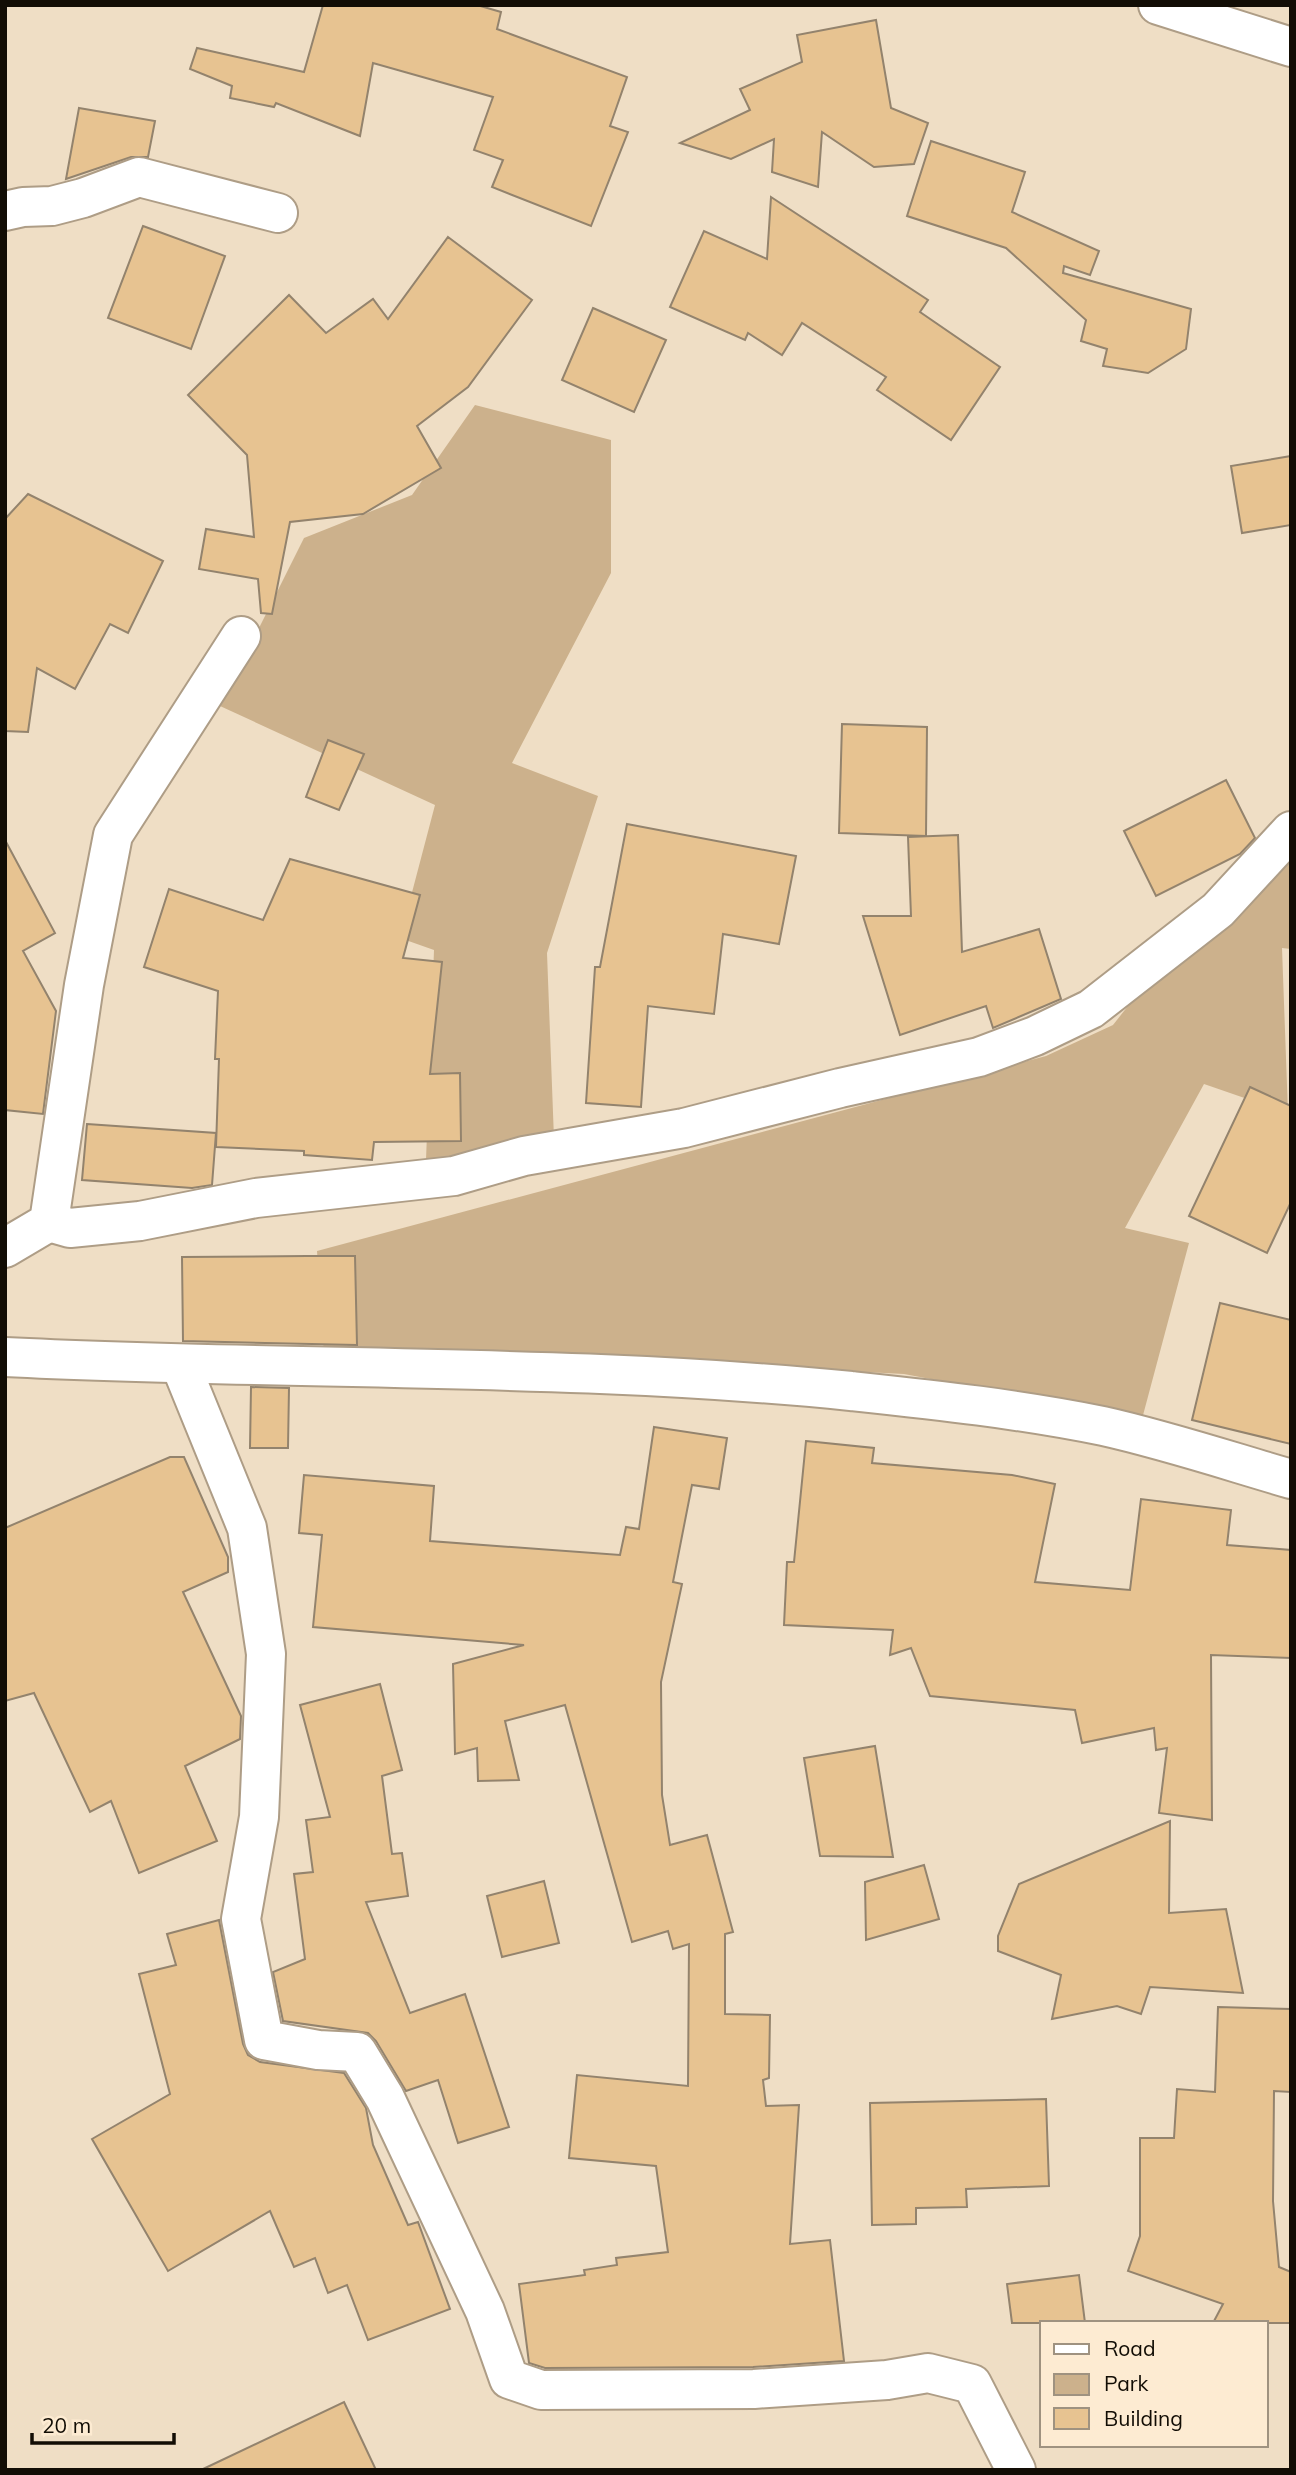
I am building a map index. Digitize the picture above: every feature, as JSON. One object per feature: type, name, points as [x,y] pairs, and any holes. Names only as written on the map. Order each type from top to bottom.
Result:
[{"type":"street","points":[[1158,5],[1291,47]]},
{"type":"street","points":[[5,211],[62,203],[139,177],[278,213]]},
{"type":"street","points":[[49,1223],[85,985],[113,835],[241,636]]},
{"type":"street","points":[[5,1248],[49,1223],[70,1228],[140,1221],[256,1198],[454,1176],[524,1156],[684,1128],[840,1088],[979,1057],[1035,1037],[1091,1009],[1218,910],[1291,831]]},
{"type":"street","points":[[5,1357],[181,1366],[529,1370],[779,1384],[937,1400],[1103,1426],[1291,1479]]},
{"type":"street","points":[[181,1366],[247,1528],[266,1654],[259,1817],[241,1919],[264,2040],[318,2050],[357,2052],[385,2098],[479,2298],[509,2379],[541,2390],[754,2389],[887,2380],[928,2373],[972,2385],[1016,2470]]},
{"type":"green space","points":[[475,405],[611,440],[611,573],[512,763],[598,796],[547,953],[554,1139],[426,1160],[434,950],[400,938],[435,805],[220,706],[304,538],[412,495]]},
{"type":"green space","points":[[1291,825],[1291,949],[1282,948],[1288,1113],[1204,1084],[1125,1228],[1189,1243],[1142,1419],[904,1374],[667,1362],[324,1355],[317,1251],[1046,1056],[1113,1025],[1199,916]]},
{"type":"building","points":[[323,5],[477,5],[501,12],[497,29],[627,77],[610,126],[628,132],[591,226],[492,187],[503,160],[474,150],[493,97],[373,63],[360,136],[276,103],[274,107],[230,98],[232,86],[190,69],[197,48],[304,72]]},
{"type":"building","points":[[876,20],[891,108],[928,123],[914,164],[874,167],[822,132],[818,187],[772,172],[774,139],[731,159],[680,143],[750,110],[740,89],[802,62],[797,35]]},
{"type":"building","points":[[79,108],[155,121],[148,157],[131,157],[66,179]]},
{"type":"building","points":[[931,141],[1025,172],[1012,212],[1099,251],[1090,275],[1064,266],[1063,273],[1191,309],[1186,349],[1148,373],[1103,366],[1107,349],[1081,341],[1086,320],[1006,248],[907,216]]},
{"type":"building","points":[[771,197],[928,300],[920,312],[1000,367],[951,440],[877,390],[886,377],[802,323],[782,355],[748,333],[745,340],[670,307],[704,231],[767,259]]},
{"type":"building","points":[[143,226],[225,256],[191,349],[108,318]]},
{"type":"building","points":[[448,237],[532,300],[468,387],[417,426],[441,468],[363,514],[290,522],[272,614],[261,613],[258,579],[199,569],[206,529],[254,537],[247,455],[188,395],[289,295],[326,333],[373,299],[388,319]]},
{"type":"building","points":[[593,308],[666,340],[634,412],[562,380]]},
{"type":"building","points":[[1291,456],[1291,525],[1242,533],[1231,466]]},
{"type":"building","points":[[28,494],[163,561],[128,633],[110,624],[75,689],[37,668],[28,732],[5,731],[5,519]]},
{"type":"building","points":[[842,724],[927,727],[926,836],[839,833]]},
{"type":"building","points":[[328,740],[364,754],[339,810],[306,797]]},
{"type":"building","points":[[1226,780],[1255,838],[1240,854],[1156,896],[1124,831]]},
{"type":"building","points":[[627,824],[796,856],[779,944],[723,934],[714,1014],[648,1006],[641,1107],[586,1103],[595,967],[600,967]]},
{"type":"building","points":[[958,835],[962,952],[1039,929],[1061,999],[993,1028],[986,1006],[900,1035],[863,916],[911,916],[908,837]]},
{"type":"building","points":[[5,840],[55,933],[23,951],[56,1011],[43,1114],[5,1110]]},
{"type":"building","points":[[290,859],[420,895],[403,958],[442,962],[430,1074],[460,1073],[461,1141],[374,1142],[372,1160],[304,1155],[304,1151],[216,1147],[219,1059],[215,1059],[218,991],[144,967],[169,889],[263,920]]},
{"type":"building","points":[[1250,1087],[1291,1106],[1291,1202],[1267,1253],[1189,1216]]},
{"type":"building","points":[[87,1124],[216,1133],[212,1185],[192,1188],[82,1180]]},
{"type":"building","points":[[355,1256],[357,1345],[183,1341],[182,1257]]},
{"type":"building","points":[[1220,1303],[1291,1320],[1291,1444],[1192,1420]]},
{"type":"building","points":[[251,1387],[289,1388],[288,1448],[250,1448]]},
{"type":"building","points":[[654,1427],[727,1438],[719,1489],[692,1485],[673,1582],[682,1584],[661,1682],[662,1795],[670,1845],[707,1835],[733,1932],[725,1934],[725,2014],[770,2015],[769,2078],[763,2080],[766,2106],[799,2105],[790,2244],[830,2240],[844,2361],[753,2367],[545,2368],[529,2363],[519,2284],[585,2275],[584,2270],[617,2265],[616,2258],[668,2252],[656,2166],[569,2158],[577,2075],[688,2086],[689,1944],[673,1949],[668,1931],[632,1942],[565,1705],[505,1721],[519,1780],[478,1781],[477,1748],[455,1754],[453,1664],[524,1645],[313,1627],[322,1535],[299,1533],[304,1475],[434,1486],[430,1541],[620,1555],[626,1527],[639,1529]]},
{"type":"building","points":[[806,1441],[874,1448],[872,1463],[1012,1475],[1055,1484],[1035,1582],[1130,1590],[1141,1499],[1231,1510],[1227,1545],[1291,1550],[1291,1658],[1211,1655],[1212,1820],[1159,1813],[1167,1748],[1156,1750],[1154,1728],[1082,1743],[1075,1710],[930,1696],[911,1648],[890,1655],[893,1630],[784,1625],[787,1562],[794,1562]]},
{"type":"building","points":[[170,1457],[184,1457],[228,1557],[228,1572],[183,1592],[241,1716],[240,1739],[185,1766],[217,1841],[139,1873],[111,1801],[90,1812],[34,1693],[5,1701],[5,1528]]},
{"type":"building","points":[[380,1684],[402,1770],[382,1776],[392,1854],[402,1853],[408,1896],[366,1902],[410,2013],[465,1994],[509,2127],[458,2143],[438,2080],[406,2091],[376,2041],[368,2033],[283,2021],[273,1972],[305,1959],[294,1874],[313,1872],[306,1820],[330,1817],[300,1705]]},
{"type":"building","points":[[875,1746],[893,1857],[820,1856],[804,1758]]},
{"type":"building","points":[[1170,1821],[1169,1913],[1226,1909],[1243,1993],[1150,1987],[1141,2014],[1117,2006],[1052,2019],[1061,1975],[998,1951],[998,1936],[1019,1884]]},
{"type":"building","points":[[924,1865],[939,1919],[866,1940],[865,1882]]},
{"type":"building","points":[[544,1881],[559,1943],[502,1957],[487,1896]]},
{"type":"building","points":[[219,1920],[243,2044],[248,2055],[260,2062],[344,2073],[366,2108],[373,2145],[408,2225],[418,2222],[450,2309],[368,2340],[347,2285],[328,2293],[315,2258],[294,2267],[270,2211],[168,2271],[92,2139],[170,2094],[139,1974],[176,1965],[167,1934]]},
{"type":"building","points":[[1218,2007],[1291,2009],[1291,2092],[1274,2091],[1273,2201],[1279,2267],[1291,2272],[1291,2323],[1214,2321],[1223,2304],[1128,2271],[1140,2236],[1140,2138],[1174,2138],[1177,2089],[1215,2092]]},
{"type":"building","points":[[1046,2099],[1049,2186],[966,2189],[967,2207],[916,2208],[916,2224],[872,2225],[870,2103]]},
{"type":"building","points":[[1079,2275],[1085,2321],[1012,2323],[1007,2284]]},
{"type":"building","points":[[344,2402],[376,2470],[201,2470]]}]
